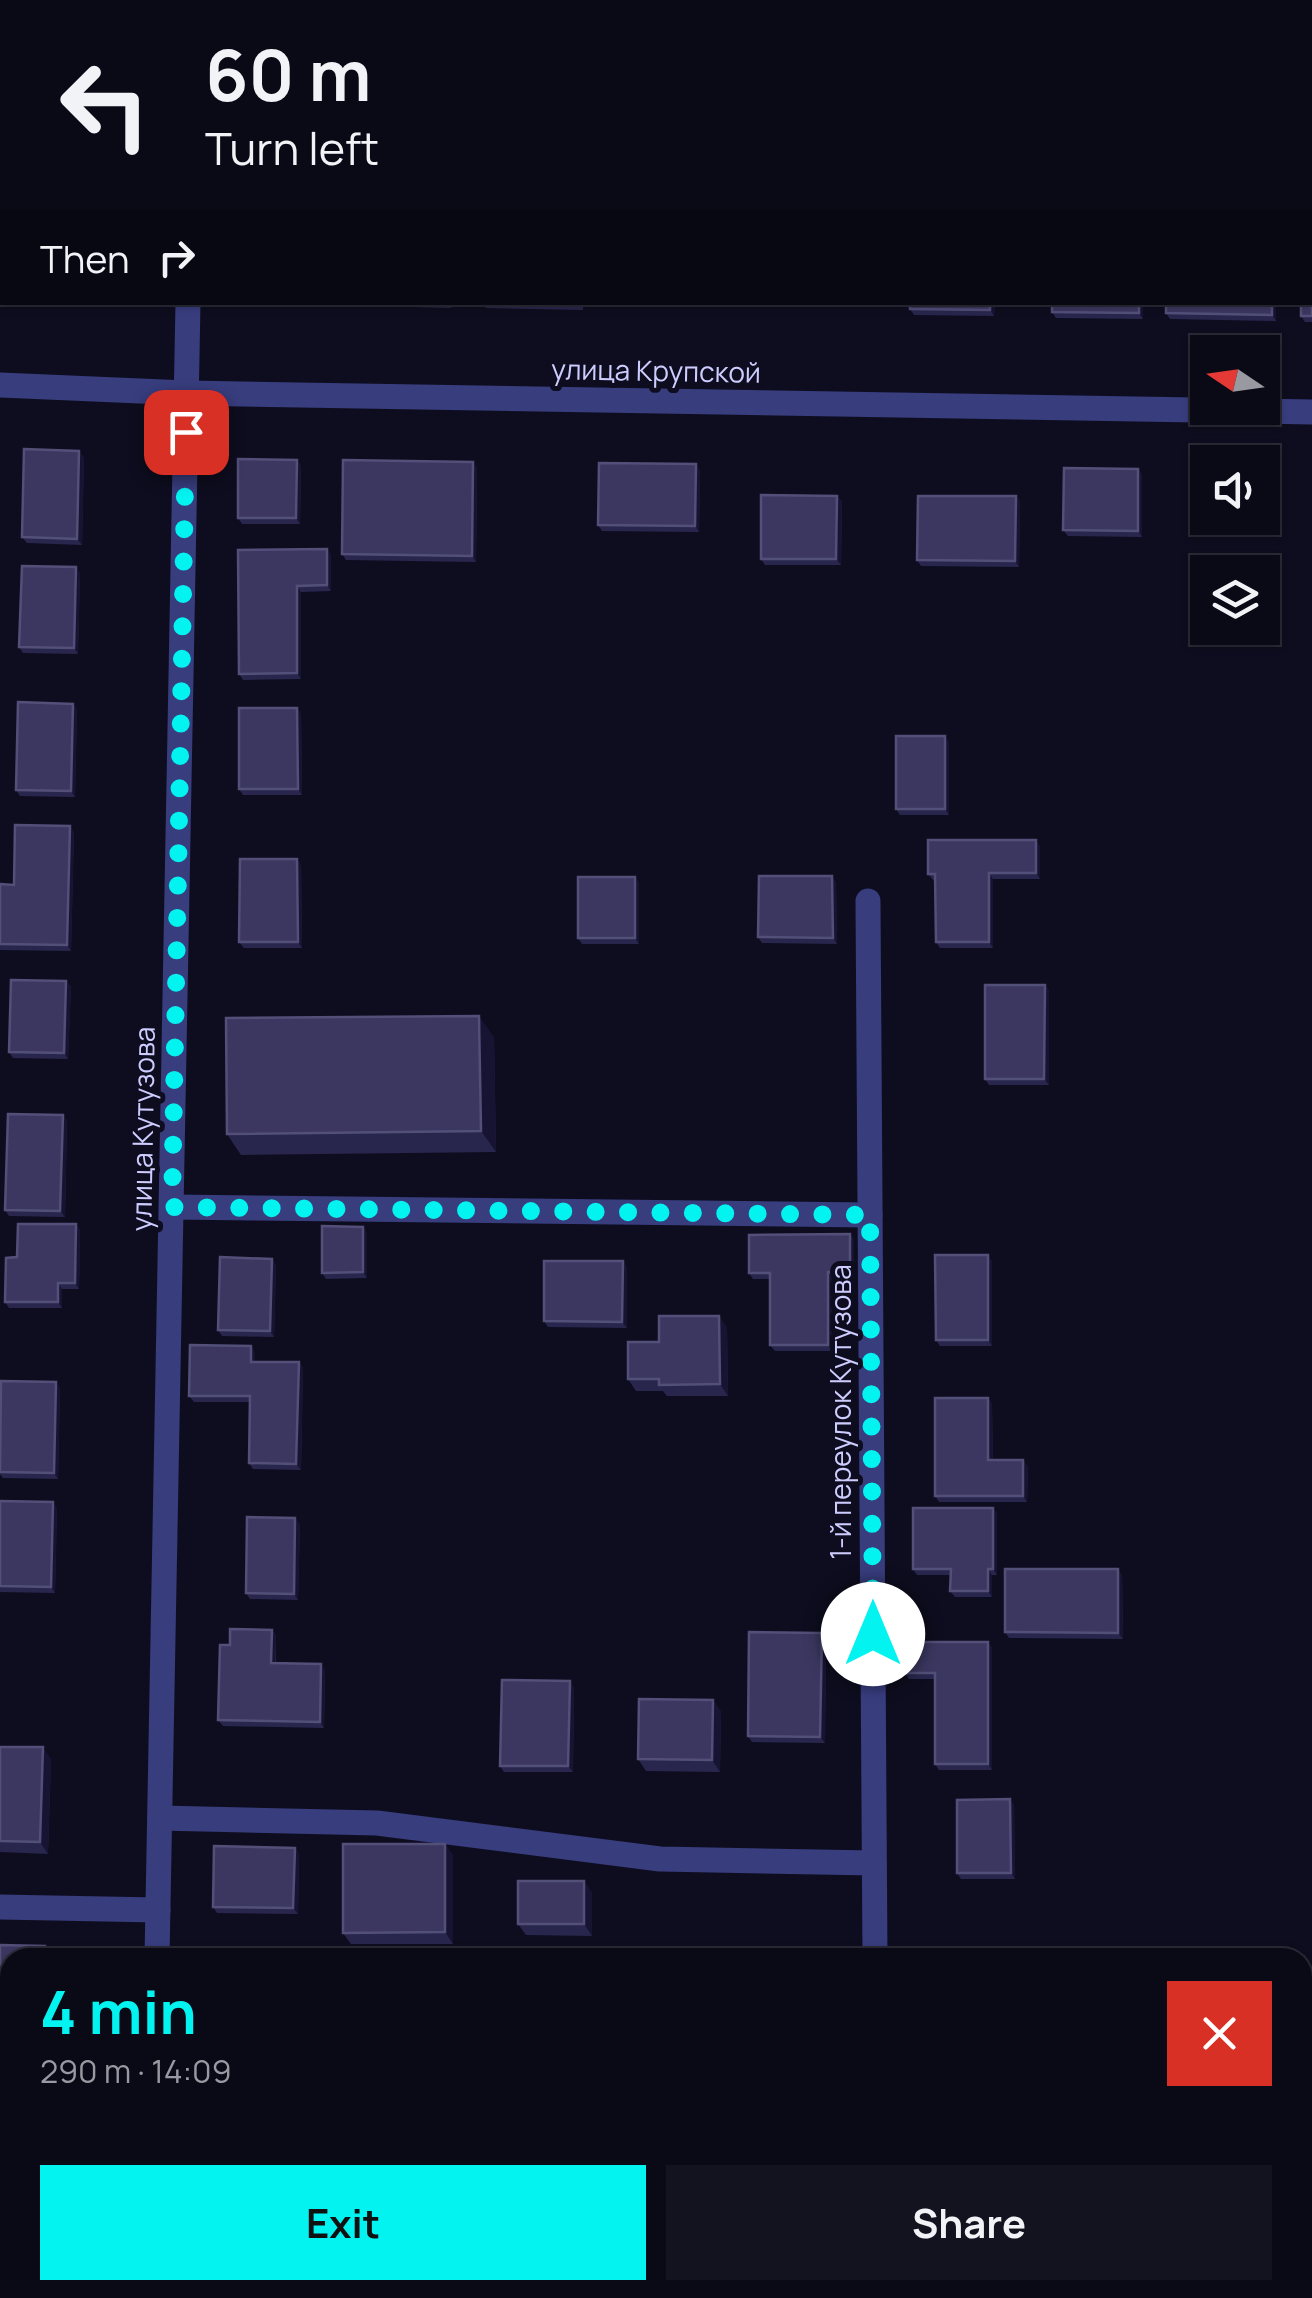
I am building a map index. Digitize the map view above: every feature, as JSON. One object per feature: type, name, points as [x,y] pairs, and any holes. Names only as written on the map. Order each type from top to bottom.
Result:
[{"type":"street","points":[[1302,0],[1312,0]]},
{"type":"street","name":"улица Кутузова","points":[[157,1948],[188,305]]},
{"type":"street","name":"улица Крупской","points":[[0,386],[187,393],[1312,412]]},
{"type":"street","name":"1-й переулок Кутузова","points":[[868,901],[875,1948]]},
{"type":"street","points":[[172,1207],[870,1215]]},
{"type":"street","points":[[160,1818],[377,1823],[660,1858],[874,1863]]},
{"type":"street","points":[[0,1908],[158,1910]]},
{"type":"building","points":[[910,305],[990,305],[990,310],[910,309]]},
{"type":"building","points":[[1052,305],[1139,305],[1139,313],[1052,312]]},
{"type":"building","points":[[1166,305],[1272,305],[1272,315],[1166,313]]},
{"type":"building","points":[[1301,305],[1312,305],[1312,316],[1301,316]]},
{"type":"building","points":[[24,449],[79,451],[77,539],[22,537]]},
{"type":"building","points":[[238,459],[297,460],[296,518],[238,518]]},
{"type":"building","points":[[343,460],[473,462],[472,556],[342,554]]},
{"type":"building","points":[[599,463],[696,464],[695,526],[598,525]]},
{"type":"building","points":[[1064,468],[1138,469],[1138,531],[1063,530]]},
{"type":"building","points":[[761,495],[837,496],[836,559],[761,559]]},
{"type":"building","points":[[918,496],[1016,496],[1015,561],[917,560]]},
{"type":"building","points":[[327,549],[327,585],[297,586],[297,673],[239,674],[238,550]]},
{"type":"building","points":[[22,566],[76,567],[74,648],[19,647]]},
{"type":"building","points":[[18,702],[73,704],[71,791],[16,790]]},
{"type":"building","points":[[239,708],[297,708],[298,789],[239,789]]},
{"type":"building","points":[[896,736],[945,736],[945,809],[896,809]]},
{"type":"building","points":[[15,825],[70,826],[67,945],[0,944],[0,884],[14,885]]},
{"type":"building","points":[[928,840],[1036,840],[1036,873],[989,873],[989,942],[936,942],[935,874],[928,874]]},
{"type":"building","points":[[240,859],[297,859],[298,942],[239,942]]},
{"type":"building","points":[[759,876],[832,876],[833,938],[758,937]]},
{"type":"building","points":[[578,877],[635,877],[635,938],[578,938]]},
{"type":"building","points":[[11,980],[66,981],[64,1053],[9,1052]]},
{"type":"building","points":[[985,985],[1045,985],[1044,1079],[985,1079]]},
{"type":"building","points":[[479,1016],[481,1131],[227,1134],[226,1018]]},
{"type":"building","points":[[8,1114],[63,1115],[60,1211],[5,1210]]},
{"type":"building","points":[[18,1224],[76,1224],[75,1283],[58,1283],[58,1302],[5,1302],[6,1258],[17,1257]]},
{"type":"building","points":[[322,1226],[363,1227],[363,1272],[322,1273]]},
{"type":"building","points":[[850,1234],[850,1272],[828,1272],[828,1345],[770,1345],[770,1273],[749,1273],[749,1235]]},
{"type":"building","points":[[935,1255],[988,1255],[988,1340],[936,1340]]},
{"type":"building","points":[[220,1257],[272,1259],[270,1331],[218,1330]]},
{"type":"building","points":[[544,1261],[623,1261],[622,1322],[544,1321]]},
{"type":"building","points":[[659,1316],[719,1316],[720,1384],[659,1385],[659,1379],[628,1379],[628,1342],[659,1342]]},
{"type":"building","points":[[190,1345],[251,1346],[251,1362],[299,1362],[296,1464],[249,1463],[250,1396],[189,1396]]},
{"type":"building","points":[[1,1381],[56,1382],[54,1473],[0,1472]]},
{"type":"building","points":[[935,1398],[988,1398],[988,1460],[1023,1460],[1023,1496],[935,1496]]},
{"type":"building","points":[[0,1501],[53,1502],[51,1587],[0,1586]]},
{"type":"building","points":[[913,1508],[993,1508],[993,1569],[988,1569],[988,1591],[950,1591],[951,1569],[913,1569]]},
{"type":"building","points":[[247,1517],[295,1518],[294,1594],[246,1593]]},
{"type":"building","points":[[1005,1569],[1118,1569],[1118,1633],[1005,1632]]},
{"type":"building","points":[[230,1629],[272,1630],[271,1663],[321,1664],[320,1722],[218,1720],[220,1645],[230,1645]]},
{"type":"building","points":[[749,1632],[822,1633],[820,1737],[748,1736]]},
{"type":"building","points":[[905,1642],[988,1642],[988,1764],[935,1764],[935,1673],[905,1673]]},
{"type":"building","points":[[502,1680],[570,1681],[568,1766],[500,1766]]},
{"type":"building","points":[[639,1699],[713,1700],[712,1760],[638,1759]]},
{"type":"building","points":[[0,1747],[43,1747],[40,1842],[0,1841]]},
{"type":"building","points":[[1010,1799],[1011,1873],[957,1873],[957,1800]]},
{"type":"building","points":[[343,1844],[445,1844],[445,1932],[343,1933]]},
{"type":"building","points":[[214,1846],[295,1848],[293,1908],[213,1907]]},
{"type":"building","points":[[518,1881],[584,1881],[584,1924],[518,1924]]},
{"type":"building","points":[[0,1945],[45,1946],[45,1948]]},
{"type":"route","points":[[186,432],[172,1207],[870,1215],[873,1634]]}]
